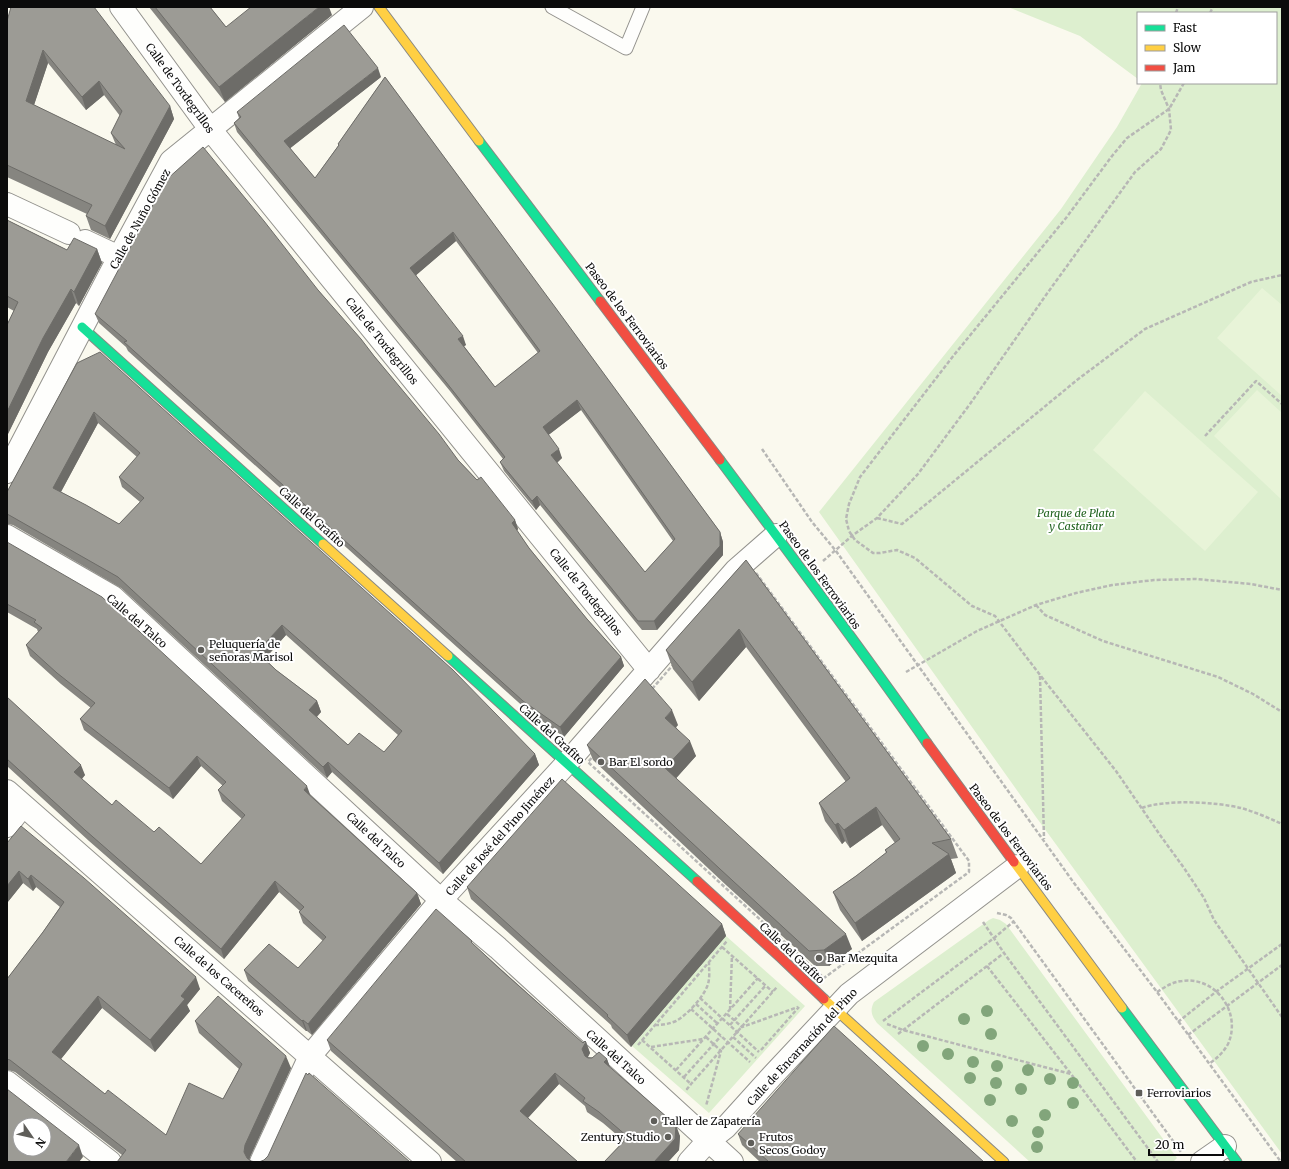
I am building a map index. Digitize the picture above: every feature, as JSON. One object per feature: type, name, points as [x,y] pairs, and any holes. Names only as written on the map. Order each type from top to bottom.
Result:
[{"type":"main road","name":"Paseo de los Ferroviarios","points":[[379,7],[776,535],[885,683],[937,758],[1231,1154]]},
{"type":"main road","name":"Calle del Grafito","points":[[82,327],[567,763],[780,957],[834,1009],[1004,1162]]},
{"type":"street","name":"Calle de Tordegrillos","points":[[121,7],[210,129],[649,670]]},
{"type":"street","name":"Calle de Nuño Gómez","points":[[7,472],[119,257],[172,162],[210,129],[362,7]]},
{"type":"street","points":[[7,204],[119,257]]},
{"type":"street","name":"Calle de José del Pino Jiménez","points":[[261,1162],[310,1056],[441,900],[567,763],[736,570],[776,535]]},
{"type":"street","name":"Calle del Talco","points":[[7,536],[113,597],[441,900],[498,948],[601,1053],[732,1162]]},
{"type":"street","points":[[7,826],[15,798]]},
{"type":"street","name":"Calle de los Cacereños","points":[[15,798],[430,1162]]},
{"type":"street","name":"Calle de Encarnación del Pino","points":[[689,1162],[708,1141],[726,1128],[772,1076],[849,994],[1018,866]]},
{"type":"street","points":[[7,1082],[107,1161]]},
{"type":"street","points":[[1202,1162],[1231,1154]]},
{"type":"lane","points":[[552,7],[626,48],[643,7]]},
{"type":"path","points":[[836,551],[852,536],[877,518],[923,467],[970,404],[1046,295],[1135,172],[1162,149],[1171,130],[1169,109],[1160,84]]},
{"type":"path","points":[[1183,84],[1169,109],[1127,138],[1066,218],[954,355],[860,477],[849,504],[846,519],[849,531],[855,540],[873,553],[897,550],[915,558],[972,606],[995,616],[1116,771],[1184,868],[1204,898],[1214,920],[1282,1017]]},
{"type":"path","points":[[877,518],[902,524],[1077,380],[1145,329],[1252,282],[1282,275]]},
{"type":"path","points":[[1205,436],[1256,381],[1282,404]]},
{"type":"path","points":[[762,449],[812,522],[836,551],[1074,883],[1157,992],[1281,1162]]},
{"type":"path","points":[[756,573],[969,861],[969,872],[824,978]]},
{"type":"path","points":[[885,683],[977,631],[1036,605],[1076,593],[1154,580],[1196,579],[1251,584],[1282,590]]},
{"type":"path","points":[[1036,605],[1045,615],[1103,641],[1218,677],[1253,694],[1282,712]]},
{"type":"path","points":[[1040,675],[1044,840]]},
{"type":"path","points":[[1142,808],[1152,804],[1168,802],[1210,804],[1241,808],[1282,824]]},
{"type":"path","points":[[995,913],[999,912],[1011,918],[1181,1152]]},
{"type":"path","points":[[982,919],[1004,953],[1158,1162]]},
{"type":"path","points":[[1013,922],[994,938],[882,1021],[903,1030],[1071,1074]]},
{"type":"path","points":[[633,1051],[732,936]]},
{"type":"path","points":[[1178,1022],[1217,991],[1282,944]]},
{"type":"path","points":[[722,946],[773,992]]},
{"type":"path","points":[[897,1035],[1004,953]]},
{"type":"path","points":[[730,1010],[732,955]]},
{"type":"path","points":[[655,1025],[665,1025],[677,1020],[696,1004],[707,986],[709,962]]},
{"type":"path","points":[[1188,1035],[1282,965]]},
{"type":"path","points":[[987,966],[1137,1162]]},
{"type":"path","points":[[676,1070],[758,978]]},
{"type":"path","points":[[1157,992],[1172,983],[1183,980],[1195,981],[1206,984],[1217,991],[1228,1005],[1232,1020],[1232,1032],[1222,1053],[1209,1064]]},
{"type":"path","points":[[730,1025],[766,985]]},
{"type":"path","points":[[687,1089],[778,987]]},
{"type":"path","points":[[700,998],[760,1052]]},
{"type":"path","points":[[696,1004],[718,1024]]},
{"type":"path","points":[[742,1027],[799,1006]]},
{"type":"path","points":[[691,1009],[750,1062]]},
{"type":"path","points":[[726,1014],[742,1027]]},
{"type":"path","points":[[684,1077],[721,1036]]},
{"type":"path","points":[[733,1037],[760,1062]]},
{"type":"path","points":[[650,1047],[705,1038],[721,1051]]},
{"type":"path","points":[[642,1040],[691,1084]]},
{"type":"path","points":[[706,1106],[721,1051]]},
{"type":"green space","name":"Parque de Plata y Castañar","points":[[1008,7],[1282,7],[1282,1154],[1036,817],[819,512],[1061,209],[1117,127],[1141,84],[1277,84],[1277,12],[1137,12],[1137,78],[1080,36]]},
{"type":"green space","points":[[1262,288],[1282,305],[1282,396],[1217,338]]},
{"type":"green space","points":[[1257,390],[1282,413],[1282,500],[1214,436]]},
{"type":"green space","points":[[1145,391],[1258,492],[1205,551],[1093,450]]},
{"type":"green space","points":[[993,918],[1006,924],[1177,1158],[1173,1162],[1030,1162],[877,1023],[872,1012],[874,1002]]},
{"type":"green space","points":[[726,936],[805,1006],[709,1113],[632,1046]]},
{"type":"building","points":[[11,7],[94,7],[170,106],[105,226],[86,216],[92,205],[7,165],[7,21]],"holes":[[[43,50],[82,97],[99,81],[122,111],[111,133],[125,149],[26,101]]]},
{"type":"building","points":[[155,7],[210,7],[226,27],[251,7],[319,7],[219,87]]},
{"type":"building","points":[[344,25],[378,68],[284,141],[315,178],[385,77],[720,532],[720,546],[654,621],[638,621],[537,496],[532,501],[500,462],[505,457],[446,382],[234,123],[241,117],[237,112]],"holes":[[[453,232],[540,351],[495,387],[458,339],[463,336],[410,268]],[[577,400],[675,539],[645,572],[551,455],[559,449],[543,427]]]},
{"type":"building","points":[[203,147],[318,290],[361,339],[439,434],[458,460],[477,480],[481,477],[515,520],[512,523],[529,548],[587,619],[621,657],[560,727],[523,701],[124,342],[127,341],[95,314],[166,180]]},
{"type":"building","points":[[7,220],[67,250],[74,238],[97,249],[74,292],[71,289],[43,338],[7,412],[7,325],[18,302],[7,296]]},
{"type":"building","points":[[100,352],[453,670],[535,754],[439,863],[328,762],[323,767],[118,577],[7,514],[7,492],[77,363]],"holes":[[[94,412],[140,453],[119,477],[144,498],[119,524],[53,488]],[[282,625],[402,731],[384,752],[359,733],[348,745],[309,710],[317,701],[276,670],[257,652]]]},
{"type":"building","points":[[7,542],[102,597],[307,786],[304,790],[417,893],[308,1024],[303,1020],[302,1021],[244,970],[269,944],[298,968],[326,937],[299,912],[304,907],[275,881],[221,949],[85,830],[7,759],[7,697],[81,765],[74,772],[112,805],[116,800],[154,832],[159,827],[201,864],[245,815],[218,790],[226,782],[197,756],[169,788],[80,719],[95,703],[57,673],[26,645],[42,628],[34,622],[36,620],[7,604]]},
{"type":"building","points":[[746,560],[951,839],[932,843],[949,854],[855,923],[833,892],[887,852],[885,850],[900,839],[876,807],[844,830],[838,823],[835,825],[819,803],[850,778],[739,629],[692,682],[666,650]]},
{"type":"building","points":[[645,679],[672,710],[665,718],[690,741],[665,768],[846,934],[824,950],[809,951],[587,745]]},
{"type":"building","points":[[562,779],[722,924],[627,1035],[607,1016],[608,1015],[467,887]]},
{"type":"building","points":[[21,826],[84,878],[196,977],[181,996],[185,999],[150,1040],[98,996],[52,1052],[105,1094],[108,1090],[166,1135],[189,1083],[223,1099],[242,1064],[195,1021],[218,996],[286,1056],[245,1145],[244,1152],[247,1158],[255,1162],[117,1162],[126,1150],[7,1059],[7,979],[64,902],[31,875],[28,879],[19,871],[7,886],[7,843]]},
{"type":"building","points":[[436,909],[472,941],[471,942],[501,970],[583,1043],[585,1041],[586,1042],[582,1049],[585,1056],[592,1058],[599,1052],[607,1059],[604,1062],[676,1125],[675,1139],[654,1162],[604,1162],[628,1137],[599,1112],[583,1101],[585,1098],[555,1073],[520,1111],[578,1162],[466,1162],[327,1040]]},
{"type":"building","points":[[834,1026],[984,1162],[769,1162],[738,1134]]},
{"type":"building","points":[[306,1073],[308,1075],[309,1073],[410,1162],[259,1162],[268,1156]]},
{"type":"building","points":[[7,1089],[43,1117],[12,1117],[12,1157],[52,1157],[52,1124],[79,1145],[66,1162],[7,1162]]},
{"type":"traffic: fast","points":[[479,141],[600,301]]},
{"type":"traffic: fast","points":[[82,327],[323,544]]},
{"type":"traffic: fast","points":[[720,460],[851,636],[927,743]]},
{"type":"traffic: fast","points":[[448,656],[697,881]]},
{"type":"traffic: fast","points":[[1122,1008],[1237,1162]]},
{"type":"traffic: slow","points":[[379,7],[479,141]]},
{"type":"traffic: slow","points":[[323,544],[448,656]]},
{"type":"traffic: slow","points":[[1014,862],[1122,1008]]},
{"type":"traffic: slow","points":[[824,999],[1004,1162]]},
{"type":"traffic: jam","points":[[600,301],[720,460]]},
{"type":"traffic: jam","points":[[927,743],[1014,862]]},
{"type":"traffic: jam","points":[[697,881],[824,999]]},
{"type":"place","name":"Peluquería de señoras Marisol","points":[[201,650]]},
{"type":"place","name":"Bar El sordo","points":[[601,762]]},
{"type":"place","name":"Bar Mezquita","points":[[819,958]]},
{"type":"place","name":"Ferroviarios","points":[[1139,1093]]},
{"type":"place","name":"Taller de Zapatería","points":[[654,1121]]},
{"type":"place","name":"Zentury Studio","points":[[668,1137]]},
{"type":"place","name":"Frutos Secos Godoy","points":[[751,1143]]}]
